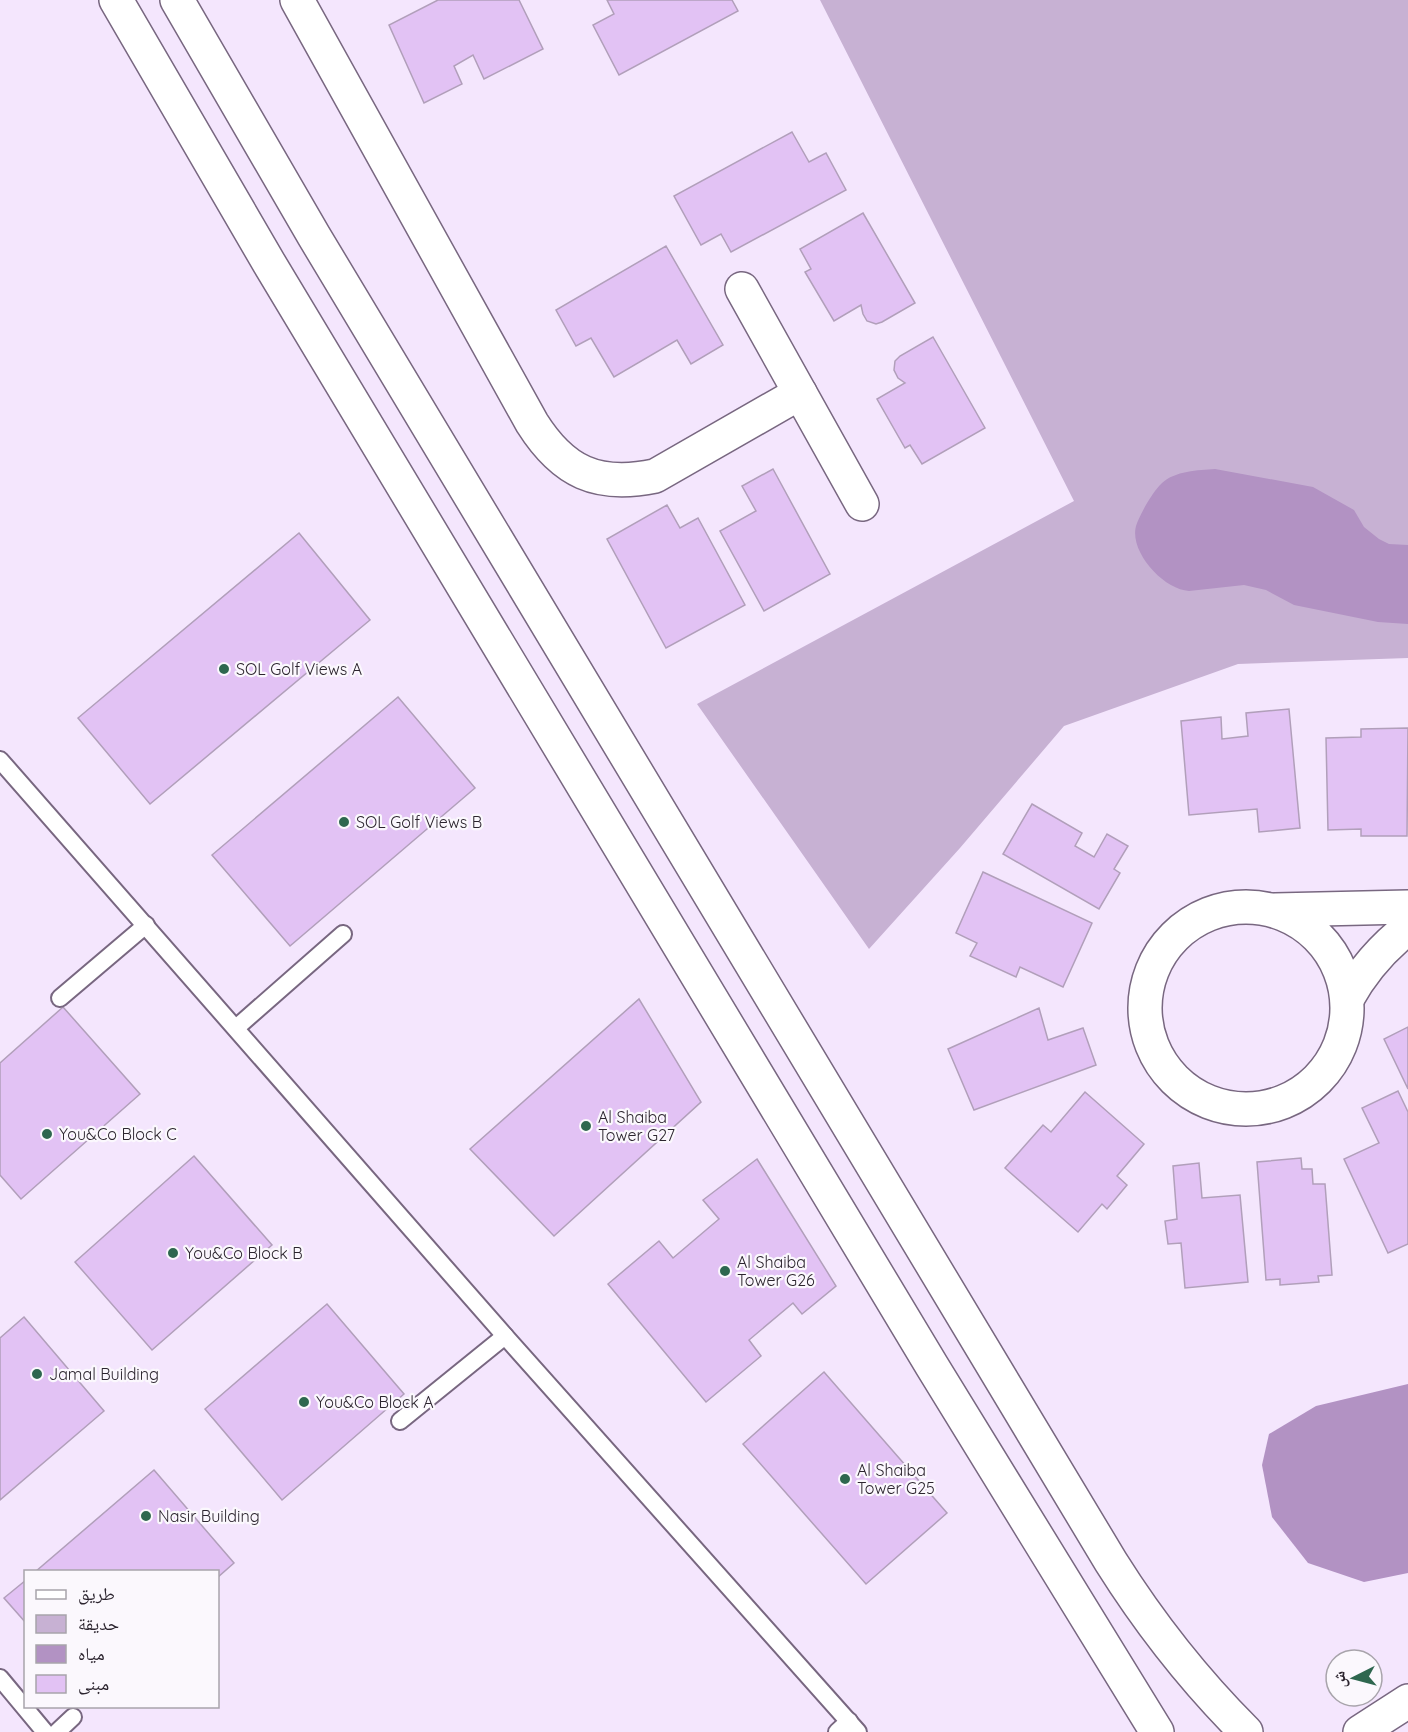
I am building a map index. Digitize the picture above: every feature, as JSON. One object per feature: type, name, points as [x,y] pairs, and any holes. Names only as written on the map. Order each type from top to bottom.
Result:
[{"type":"street","points":[[116,0],[269,263],[932,1366],[1157,1732]]},
{"type":"street","points":[[177,0],[314,236],[1111,1562],[1135,1600],[1190,1673],[1246,1732]]},
{"type":"street","points":[[297,0],[532,423],[545,444],[562,460],[584,473],[607,480],[631,481],[655,476],[800,393]]},
{"type":"street","points":[[742,289],[862,504]]},
{"type":"street","points":[[1274,910],[1296,919],[1316,934],[1332,953],[1342,975],[1347,999],[1346,1027],[1338,1052],[1323,1075],[1303,1093],[1278,1105],[1252,1110],[1225,1108],[1200,1099],[1177,1083],[1160,1062],[1149,1038],[1145,1011],[1148,983],[1158,958],[1174,936],[1195,920],[1220,909],[1247,906],[1274,910],[1408,907]]},
{"type":"street","points":[[1347,999],[1373,960],[1390,942],[1408,928]]},
{"type":"street","points":[[1360,1732],[1408,1701]]},
{"type":"lane","points":[[0,760],[852,1729]]},
{"type":"lane","points":[[60,998],[146,925]]},
{"type":"lane","points":[[236,1028],[343,934]]},
{"type":"lane","points":[[400,1421],[505,1336]]},
{"type":"lane","points":[[0,1678],[24,1707]]},
{"type":"lane","points":[[25,1708],[45,1732]]},
{"type":"lane","points":[[57,1732],[73,1717]]},
{"type":"green space","points":[[820,0],[1408,0],[1408,658],[1238,664],[1064,726],[960,848],[869,949],[697,704],[1074,501]]},
{"type":"water","points":[[1215,469],[1313,487],[1354,510],[1364,527],[1379,539],[1389,544],[1408,545],[1408,624],[1378,622],[1294,605],[1266,590],[1244,585],[1189,591],[1179,589],[1159,577],[1143,558],[1135,536],[1136,526],[1144,509],[1155,491],[1167,479],[1187,472]]},
{"type":"water","points":[[1408,1384],[1408,1573],[1364,1582],[1308,1563],[1272,1517],[1262,1465],[1269,1434],[1316,1406]]},
{"type":"building","points":[[438,0],[519,0],[543,49],[484,79],[473,55],[454,66],[462,84],[424,103],[389,25]]},
{"type":"building","points":[[607,0],[732,0],[738,11],[619,75],[593,25],[614,14]]},
{"type":"building","points":[[792,132],[809,162],[826,153],[846,190],[731,252],[721,234],[701,245],[674,196]]},
{"type":"building","points":[[863,213],[915,303],[876,324],[867,321],[861,305],[834,321],[805,272],[811,269],[800,249]]},
{"type":"building","points":[[666,246],[723,345],[691,364],[677,340],[614,377],[591,338],[576,346],[556,310]]},
{"type":"building","points":[[933,337],[985,428],[922,464],[910,445],[905,448],[877,399],[905,383],[898,378],[894,370],[895,361]]},
{"type":"building","points":[[773,469],[830,574],[764,611],[720,531],[756,511],[742,486]]},
{"type":"building","points":[[667,505],[680,528],[698,518],[745,605],[666,648],[607,539]]},
{"type":"building","name":"SOL Golf Views A","points":[[299,533],[370,620],[150,804],[78,718]]},
{"type":"building","name":"SOL Golf Views B","points":[[398,697],[475,788],[290,946],[212,855]]},
{"type":"building","points":[[1289,709],[1300,828],[1259,832],[1257,809],[1189,815],[1181,721],[1221,717],[1222,739],[1248,736],[1246,713]]},
{"type":"building","points":[[1408,728],[1407,836],[1361,836],[1361,829],[1328,830],[1326,738],[1361,737],[1361,729]]},
{"type":"building","points":[[1032,804],[1082,833],[1075,846],[1094,857],[1107,834],[1128,846],[1114,869],[1120,873],[1099,909],[1003,854]]},
{"type":"building","points":[[983,872],[1092,923],[1063,987],[1020,967],[1016,977],[970,956],[977,943],[956,933]]},
{"type":"building","name":"Al Shaiba Tower G27","points":[[639,999],[701,1102],[554,1236],[470,1149]]},
{"type":"building","name":"You&Co Block C","points":[[63,1007],[140,1094],[21,1199],[0,1175],[0,1063]]},
{"type":"building","points":[[1039,1008],[1048,1040],[1083,1028],[1096,1065],[974,1110],[948,1049]]},
{"type":"building","points":[[1408,1027],[1408,1089],[1384,1039]]},
{"type":"building","points":[[1398,1091],[1408,1112],[1408,1244],[1388,1253],[1344,1159],[1379,1143],[1362,1108]]},
{"type":"building","points":[[1085,1092],[1144,1144],[1117,1176],[1127,1185],[1107,1209],[1102,1204],[1078,1232],[1005,1168],[1043,1125],[1051,1132]]},
{"type":"building","name":"You&Co Block B","points":[[194,1156],[272,1245],[152,1350],[75,1262]]},
{"type":"building","points":[[1301,1158],[1302,1169],[1312,1169],[1313,1184],[1325,1184],[1332,1275],[1318,1276],[1319,1282],[1280,1285],[1280,1279],[1266,1280],[1257,1162]]},
{"type":"building","name":"Al Shaiba Tower G26","points":[[757,1159],[836,1286],[802,1314],[793,1303],[749,1340],[761,1356],[706,1402],[608,1284],[659,1241],[673,1258],[719,1219],[703,1200]]},
{"type":"building","points":[[1199,1163],[1202,1198],[1240,1195],[1248,1282],[1185,1288],[1181,1243],[1168,1244],[1165,1221],[1177,1219],[1173,1166]]},
{"type":"building","name":"You&Co Block A","points":[[327,1304],[404,1394],[282,1500],[205,1409]]},
{"type":"building","name":"Jamal Building","points":[[24,1317],[104,1411],[0,1500],[0,1338]]},
{"type":"building","name":"Al Shaiba Tower G25","points":[[824,1372],[947,1513],[866,1584],[743,1444]]},
{"type":"building","name":"Nasir Building","points":[[154,1470],[234,1563],[219,1576],[219,1570],[37,1570]]},
{"type":"building","points":[[24,1582],[24,1621],[4,1598]]},
{"type":"place","name":"SOL Golf Views A","points":[[224,669]]},
{"type":"place","name":"SOL Golf Views B","points":[[344,822]]},
{"type":"place","name":"Al Shaiba Tower G27","points":[[586,1126]]},
{"type":"place","name":"You&Co Block C","points":[[47,1134]]},
{"type":"place","name":"You&Co Block B","points":[[173,1253]]},
{"type":"place","name":"Al Shaiba Tower G26","points":[[725,1271]]},
{"type":"place","name":"Jamal Building","points":[[37,1374]]},
{"type":"place","name":"You&Co Block A","points":[[304,1402]]},
{"type":"place","name":"Al Shaiba Tower G25","points":[[845,1479]]},
{"type":"place","name":"Nasir Building","points":[[146,1516]]}]
